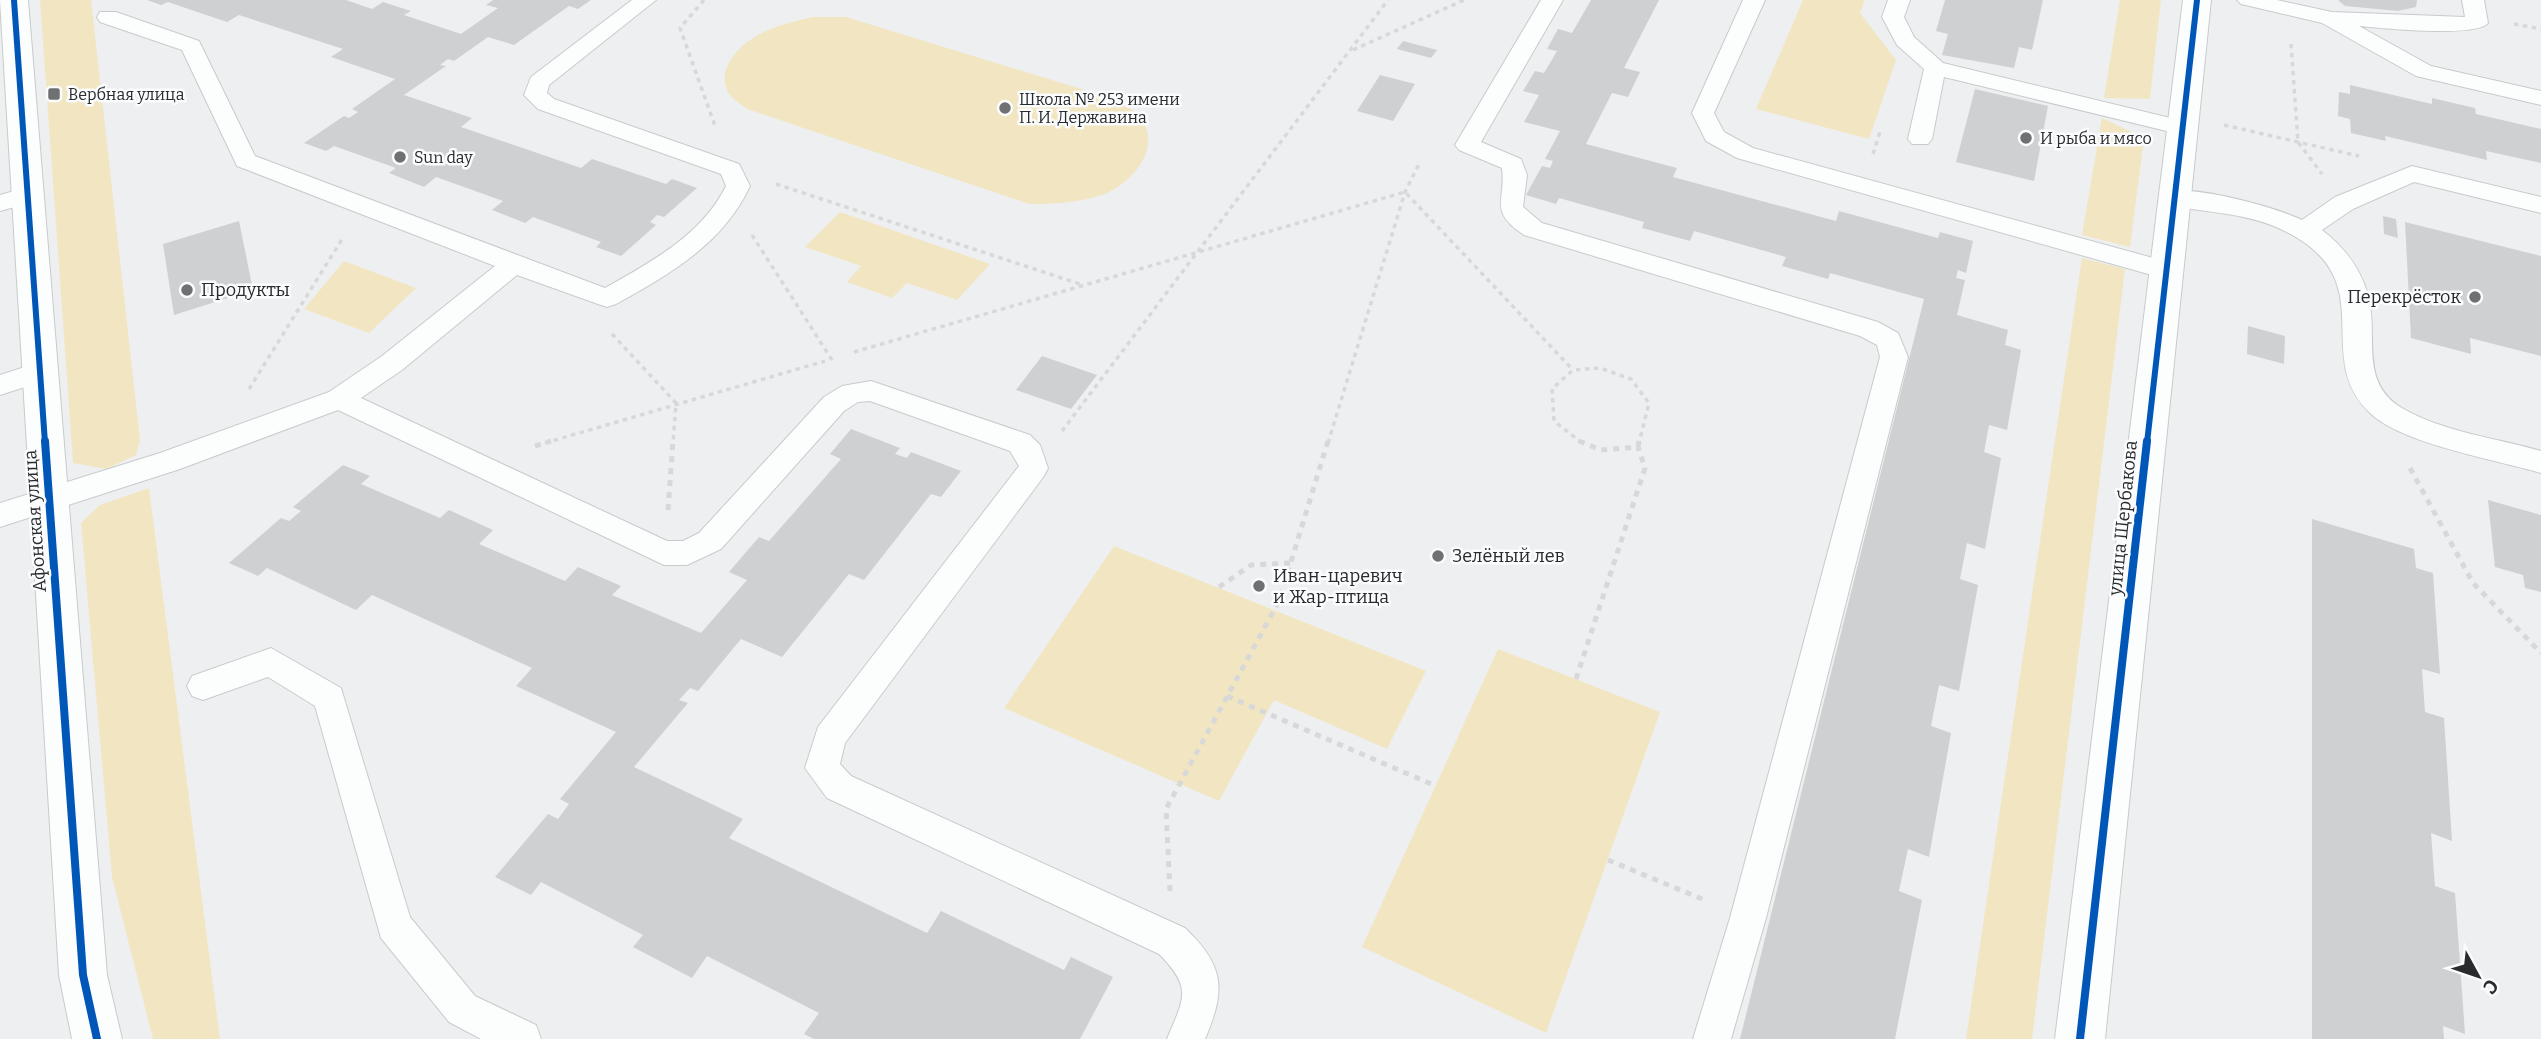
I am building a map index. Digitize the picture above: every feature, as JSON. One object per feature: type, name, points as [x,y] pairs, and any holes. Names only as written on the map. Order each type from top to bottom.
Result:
[{"type":"street","name":"Афонская улица","points":[[14,0],[6,70],[14,199],[40,372],[83,975],[97,1039]]},
{"type":"street","name":"улица Щербакова","points":[[2080,1039],[2175,198],[2199,125],[2197,0]]},
{"type":"lane","points":[[108,17],[191,47],[245,161],[607,298],[669,264],[732,205],[738,186],[731,169],[547,104],[535,95],[539,82],[645,0]]},
{"type":"lane","points":[[1552,0],[1467,145],[1513,164],[1515,172],[1509,206],[1516,219],[1533,229],[1869,329],[1889,340],[1894,357],[1748,918],[1712,1039]]},
{"type":"lane","points":[[1754,0],[1703,113],[1714,136],[1758,157],[2166,270]]},
{"type":"lane","points":[[1899,0],[1893,17],[1905,40],[1935,68],[2199,125]]},
{"type":"lane","points":[[2248,0],[2329,18],[2422,24],[2477,23],[2473,0]]},
{"type":"lane","points":[[2329,18],[2424,71],[2541,98]]},
{"type":"lane","points":[[1920,139],[1935,68]]},
{"type":"lane","points":[[2305,230],[2344,203],[2412,174],[2541,205]]},
{"type":"lane","points":[[2175,198],[2259,213],[2305,230],[2324,245],[2345,270],[2355,295],[2361,384],[2382,409],[2421,427],[2541,462]]},
{"type":"lane","points":[[0,515],[216,444],[339,399],[393,363],[514,264]]},
{"type":"lane","points":[[0,385],[40,372]]},
{"type":"lane","points":[[339,399],[664,553],[687,553],[710,541],[834,404],[852,393],[871,391],[1020,443],[1030,453],[1034,467],[830,737],[822,768],[839,786],[1172,941],[1193,960],[1202,981],[1199,1008],[1185,1039]]},
{"type":"lane","points":[[202,686],[271,662],[329,698],[394,926],[462,1009],[522,1039]]},
{"type":"path","points":[[704,0],[680,28],[731,169],[1084,285]]},
{"type":"path","points":[[1034,467],[1388,0]]},
{"type":"path","points":[[1350,51],[1464,0]]},
{"type":"path","points":[[2286,9],[2298,142],[2344,203]]},
{"type":"path","points":[[2199,125],[2298,142],[2395,164],[2412,174]]},
{"type":"path","points":[[1172,941],[1166,808],[1279,601],[1405,192],[1420,162]]},
{"type":"path","points":[[475,465],[676,403],[1405,192]]},
{"type":"path","points":[[1405,192],[1573,370]]},
{"type":"path","points":[[216,444],[362,205]]},
{"type":"path","points":[[732,205],[852,393]]},
{"type":"path","points":[[607,329],[676,403],[664,553]]},
{"type":"path","points":[[1576,679],[1645,468],[1638,447],[1649,403],[1631,379],[1600,368],[1573,370],[1552,389],[1554,421],[1578,444],[1608,453],[1638,447]]},
{"type":"path","points":[[2408,464],[2473,583],[2541,653]]},
{"type":"path","points":[[1219,587],[1242,566],[1267,561],[1291,562]]},
{"type":"path","points":[[1227,696],[1436,786]]},
{"type":"path","points":[[1608,860],[1748,918]]},
{"type":"shaded area","points":[[40,0],[91,0],[140,440],[136,455],[106,469],[73,463]]},
{"type":"shaded area","points":[[1803,0],[1865,0],[1860,13],[1896,60],[1869,139],[1756,109]]},
{"type":"shaded area","points":[[2120,0],[2161,0],[2150,99],[2104,98]]},
{"type":"shaded area","points":[[813,17],[846,17],[1114,99],[1135,112],[1145,126],[1147,151],[1133,174],[1111,191],[1073,202],[1029,204],[747,109],[732,97],[726,86],[725,72],[741,47],[774,28]]},
{"type":"shaded area","points":[[2102,118],[2144,138],[2130,247],[2082,235]]},
{"type":"shaded area","points":[[840,212],[990,264],[957,300],[907,283],[892,298],[847,282],[861,266],[805,247]]},
{"type":"shaded area","points":[[2082,258],[2125,269],[2032,1039],[1966,1039]]},
{"type":"shaded area","points":[[344,261],[416,288],[369,333],[304,309]]},
{"type":"shaded area","points":[[149,488],[220,1039],[153,1039],[112,877],[81,523],[100,505]]},
{"type":"shaded area","points":[[1114,546],[1426,671],[1387,749],[1274,700],[1219,801],[1004,708]]},
{"type":"shaded area","points":[[1498,649],[1660,712],[1546,1033],[1362,947]]},
{"type":"building","points":[[147,0],[346,0],[372,9],[383,2],[411,11],[404,15],[461,34],[498,8],[486,5],[493,0],[591,0],[578,9],[569,6],[514,45],[488,37],[454,61],[448,59],[440,65],[446,66],[404,95],[472,118],[461,127],[581,168],[592,159],[666,184],[672,179],[697,188],[664,217],[657,215],[650,222],[656,225],[621,256],[596,247],[601,242],[533,217],[525,223],[492,210],[503,201],[436,177],[424,187],[389,173],[396,168],[334,146],[326,151],[304,143],[344,116],[349,118],[358,112],[352,109],[395,79],[331,57],[343,49],[239,15],[227,22],[168,2],[161,5]]},
{"type":"building","points":[[1591,0],[1659,0],[1624,68],[1640,72],[1628,97],[1612,93],[1586,144],[1677,168],[1673,177],[1836,221],[1839,211],[1938,238],[1940,232],[1973,241],[1966,273],[1958,270],[1956,278],[1965,280],[1957,315],[2008,330],[2005,345],[2021,350],[2007,430],[1989,425],[1984,452],[2001,458],[1985,549],[1967,543],[1960,579],[1978,585],[1959,691],[1939,685],[1931,726],[1951,733],[1929,857],[1908,849],[1899,891],[1922,900],[1895,1039],[1740,1039],[1924,299],[1830,273],[1828,279],[1782,266],[1786,257],[1694,231],[1690,241],[1642,228],[1644,222],[1559,198],[1556,204],[1526,195],[1542,166],[1550,168],[1553,161],[1545,159],[1560,131],[1524,122],[1539,95],[1523,91],[1535,71],[1544,73],[1557,51],[1547,49],[1558,29],[1572,33]]},
{"type":"building","points":[[1945,0],[2043,0],[2032,50],[2019,47],[2014,68],[1942,55],[1948,34],[1936,31]]},
{"type":"building","points":[[2338,0],[2417,0],[2416,7],[2398,11],[2345,6]]},
{"type":"building","points":[[1403,41],[1437,50],[1431,58],[1397,49]]},
{"type":"building","points":[[1380,75],[1415,84],[1393,121],[1357,111]]},
{"type":"building","points":[[2350,85],[2432,104],[2432,98],[2475,108],[2476,114],[2541,129],[2541,163],[2486,151],[2487,160],[2385,136],[2386,141],[2351,133],[2350,119],[2338,116],[2339,92],[2350,94]]},
{"type":"building","points":[[1975,89],[2048,106],[2034,181],[1956,162]]},
{"type":"building","points":[[2383,216],[2396,219],[2398,238],[2384,234]]},
{"type":"building","points":[[239,221],[253,290],[174,315],[163,244]]},
{"type":"building","name":"Перекрёсток","points":[[2405,222],[2541,256],[2541,356],[2470,338],[2471,354],[2411,338]]},
{"type":"building","points":[[2248,326],[2285,336],[2284,364],[2247,354]]},
{"type":"building","points":[[1042,356],[1097,375],[1071,409],[1016,390]]},
{"type":"building","points":[[851,429],[900,448],[895,454],[907,458],[911,452],[961,471],[941,497],[931,494],[864,580],[849,574],[782,657],[741,639],[698,691],[690,688],[679,700],[688,703],[634,767],[743,819],[729,838],[927,933],[941,911],[1064,970],[1071,957],[1113,977],[1080,1039],[814,1039],[804,1034],[819,1013],[707,956],[692,978],[633,947],[643,935],[541,882],[531,895],[495,877],[548,814],[558,819],[569,804],[560,799],[616,732],[516,686],[532,668],[372,595],[356,610],[267,568],[258,576],[229,563],[281,518],[289,521],[301,511],[293,507],[343,465],[370,476],[361,484],[440,518],[449,510],[493,530],[479,544],[565,581],[578,567],[621,586],[612,595],[701,633],[747,580],[729,572],[759,537],[769,541],[841,459],[830,454]]},
{"type":"building","points":[[2488,500],[2541,515],[2541,592],[2525,588],[2523,575],[2495,567]]},
{"type":"building","points":[[2312,519],[2414,549],[2416,568],[2433,573],[2440,674],[2422,669],[2425,712],[2444,718],[2452,841],[2431,833],[2435,886],[2455,893],[2465,1034],[2443,1026],[2444,1039],[2312,1039]]},
{"type":"cycle path","points":[[14,0],[83,975],[97,1039]]},
{"type":"cycle path","points":[[2080,1039],[2197,0]]},
{"type":"place","name":"Вербная улица","points":[[54,94]]},
{"type":"place","name":"Школа № 253 имени П. И. Державина","points":[[1005,108]]},
{"type":"place","name":"И рыба и мясо","points":[[2026,138]]},
{"type":"place","name":"Sun day","points":[[400,157]]},
{"type":"place","name":"Продукты","points":[[187,290]]},
{"type":"place","name":"Перекрёсток","points":[[2475,297]]},
{"type":"place","name":"Зелёный лев","points":[[1438,556]]},
{"type":"place","name":"Иван-царевич и Жар-птица","points":[[1259,586]]}]
